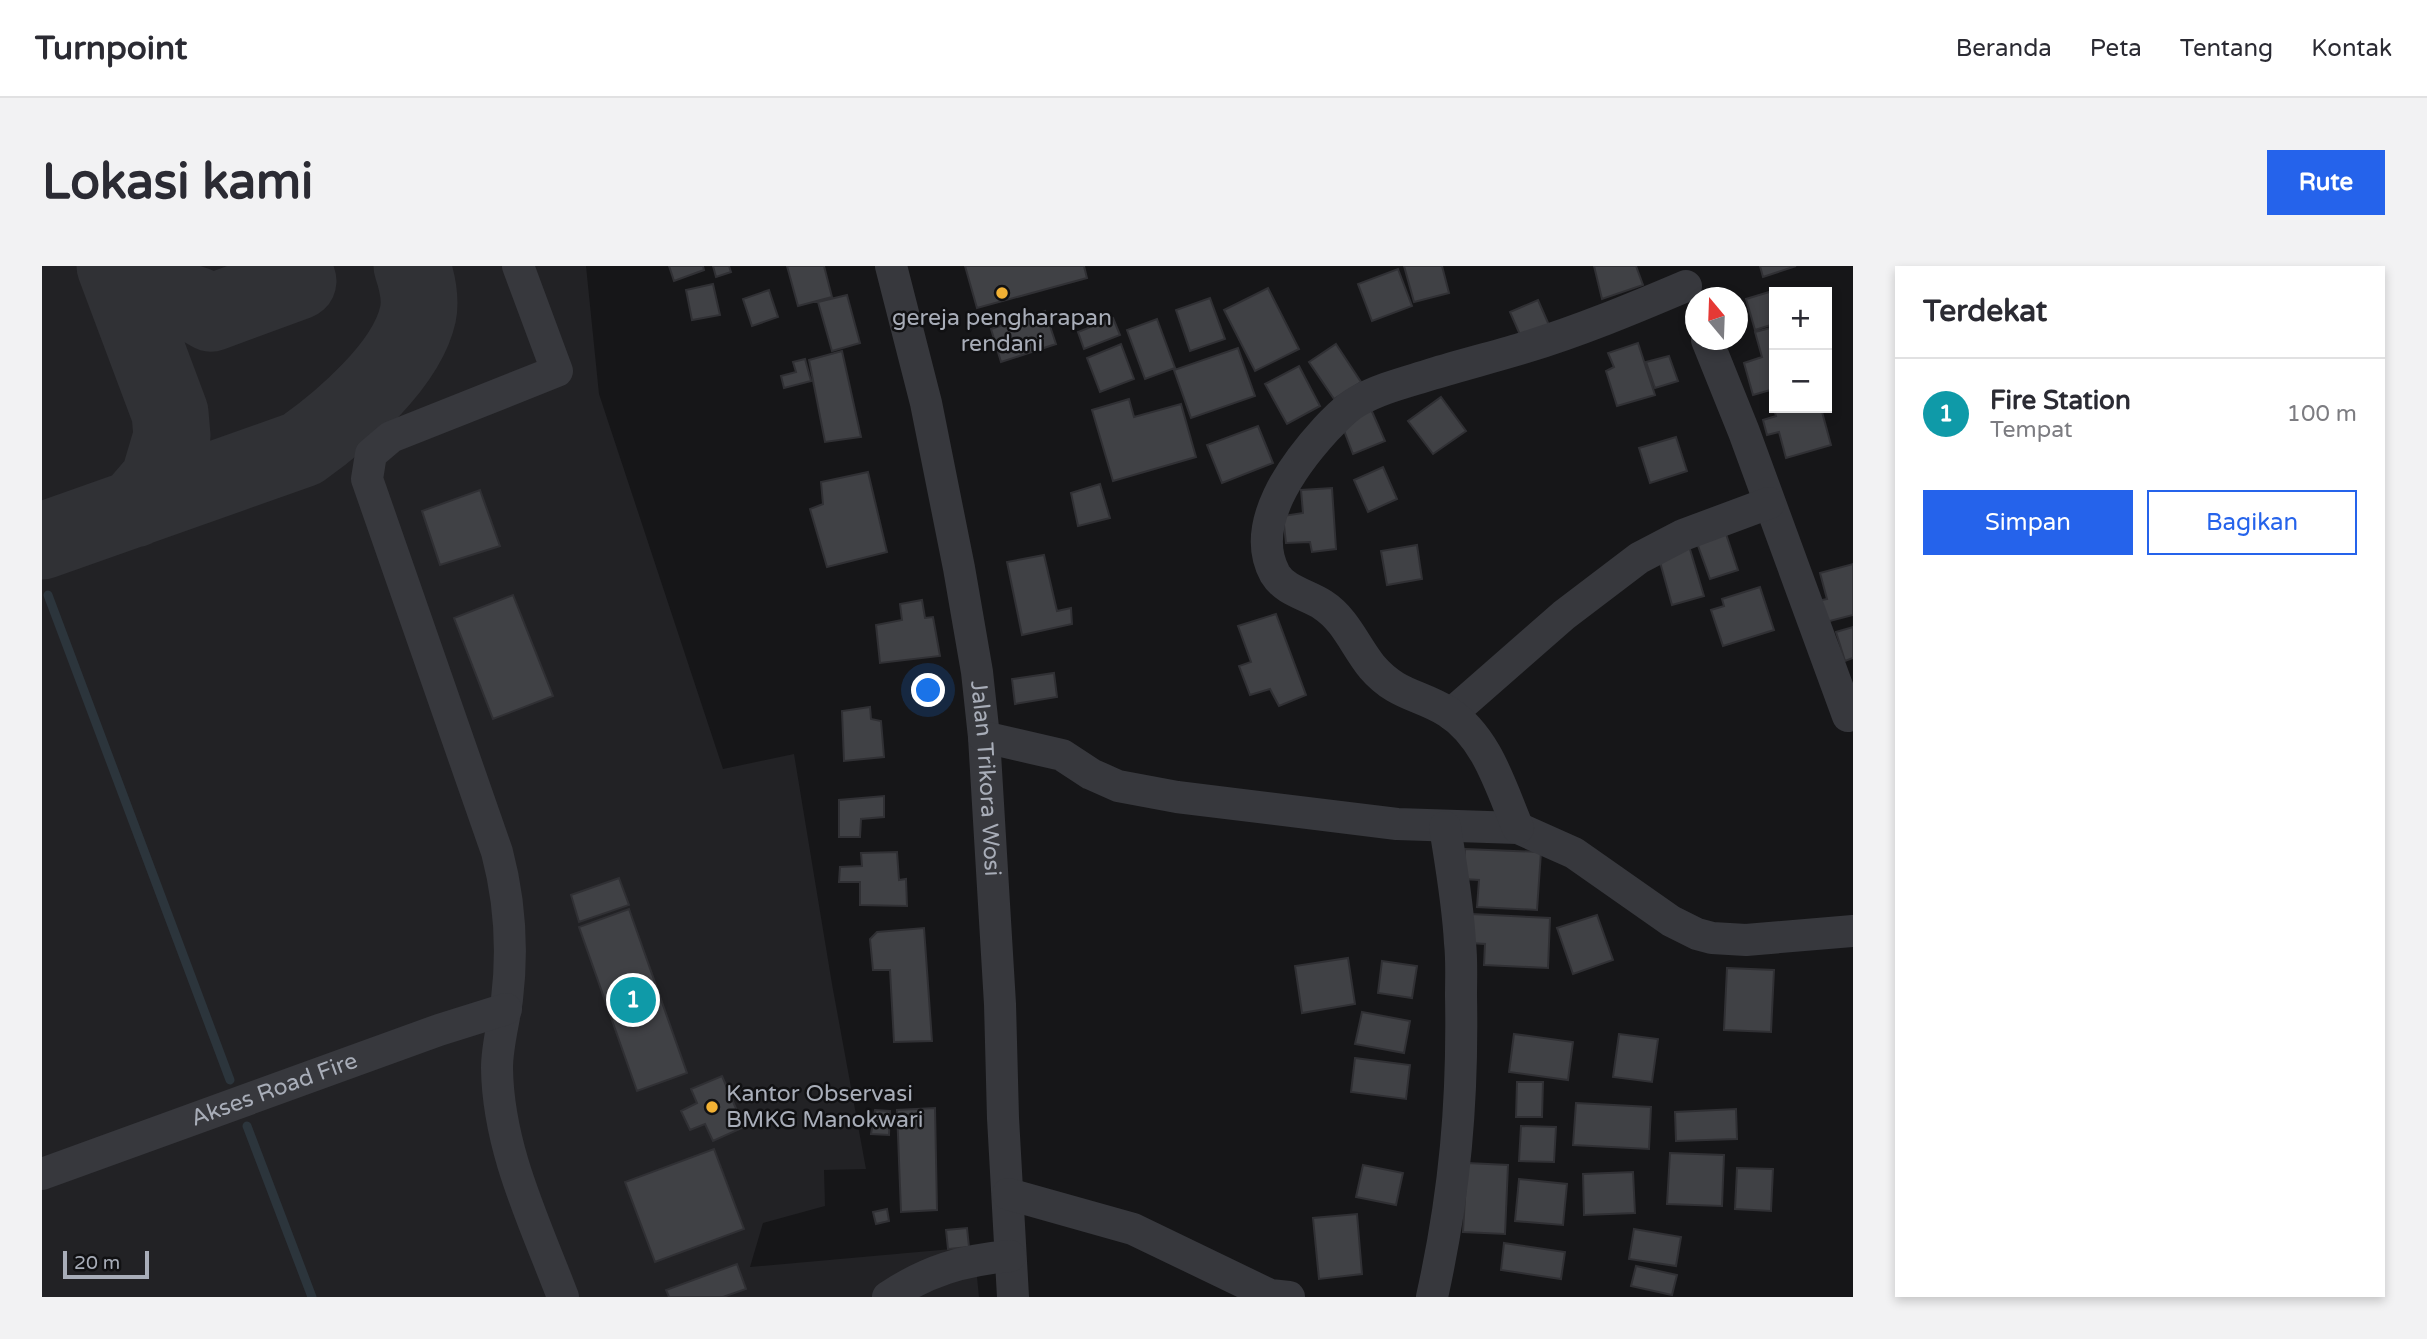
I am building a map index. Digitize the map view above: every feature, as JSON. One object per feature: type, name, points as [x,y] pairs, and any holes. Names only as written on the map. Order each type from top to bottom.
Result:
[{"type":"street","points":[[518,266],[557,371],[391,437],[371,454],[367,479],[497,852],[505,882],[511,940],[506,1009],[497,1066],[501,1114],[517,1178],[563,1297]]},
{"type":"street","name":"Jalan Trikora Wosi","points":[[891,266],[926,403],[977,672],[984,737],[1000,1004],[1013,1297]]},
{"type":"street","points":[[1518,828],[1482,747],[1451,714],[1395,688],[1373,667],[1340,620],[1321,603],[1291,589],[1276,574],[1267,551],[1269,522],[1290,473],[1305,452],[1340,414],[1354,403],[1372,394],[1597,324],[1685,287]]},
{"type":"street","points":[[1711,350],[1824,645],[1848,716]]},
{"type":"street","points":[[1451,714],[1563,615],[1639,558],[1683,535],[1769,503]]},
{"type":"street","points":[[984,737],[1062,755],[1091,774],[1118,786],[1177,797],[1397,824],[1518,828],[1574,853],[1671,921],[1697,934],[1734,941],[1853,931]]},
{"type":"street","points":[[1432,1297],[1446,1235],[1462,1084],[1461,947],[1445,827]]},
{"type":"street","name":"Akses Road Fire","points":[[42,1174],[439,1030],[506,1009]]},
{"type":"street","points":[[1008,1194],[1133,1229],[1270,1295],[1289,1297]]},
{"type":"street","points":[[888,1297],[923,1277],[958,1264],[975,1259],[1010,1256]]},
{"type":"shaded area","points":[[42,266],[586,266],[599,394],[723,769],[794,754],[866,1169],[824,1170],[825,1206],[763,1223],[750,1267],[974,1247],[979,1297],[42,1297]]},
{"type":"building","points":[[669,266],[703,266],[704,270],[674,281]]},
{"type":"building","points":[[713,266],[729,266],[731,272],[716,277]]},
{"type":"building","points":[[787,266],[824,266],[832,297],[798,306]]},
{"type":"building","name":"gereja pengharapan rendani","points":[[965,266],[1084,266],[1087,278],[977,308]]},
{"type":"building","points":[[1404,266],[1442,266],[1449,293],[1414,302]]},
{"type":"building","points":[[1594,266],[1636,266],[1643,285],[1602,299]]},
{"type":"building","points":[[1760,266],[1796,266],[1763,277]]},
{"type":"building","points":[[1398,269],[1412,306],[1372,321],[1358,284]]},
{"type":"building","points":[[713,284],[720,315],[692,320],[686,290]]},
{"type":"building","points":[[1268,288],[1299,349],[1255,371],[1224,310]]},
{"type":"building","points":[[769,290],[778,317],[752,326],[743,299]]},
{"type":"building","points":[[1769,292],[1769,326],[1755,330],[1748,298]]},
{"type":"building","points":[[847,295],[860,343],[832,351],[818,302]]},
{"type":"building","points":[[1210,298],[1225,339],[1190,351],[1176,310]]},
{"type":"building","points":[[1538,300],[1552,332],[1524,344],[1510,312]]},
{"type":"building","points":[[1045,311],[1056,344],[1001,362],[991,329]]},
{"type":"building","points":[[1113,318],[1120,335],[1084,349],[1078,332]]},
{"type":"building","points":[[1157,319],[1175,368],[1145,379],[1127,330]]},
{"type":"building","points":[[1769,328],[1769,390],[1753,395],[1744,363],[1762,357],[1755,332]]},
{"type":"building","points":[[1638,343],[1655,395],[1617,406],[1606,371],[1614,367],[1608,353]]},
{"type":"building","points":[[1121,344],[1134,379],[1100,392],[1087,358]]},
{"type":"building","points":[[1336,344],[1361,382],[1334,399],[1309,362]]},
{"type":"building","points":[[1238,348],[1255,396],[1191,418],[1174,370]]},
{"type":"building","points":[[842,351],[861,437],[825,442],[809,360]]},
{"type":"building","points":[[1669,356],[1678,381],[1655,388],[1646,362]]},
{"type":"building","points":[[805,359],[811,381],[784,388],[781,376],[796,372],[793,362]]},
{"type":"building","points":[[1299,366],[1320,406],[1287,424],[1265,384]]},
{"type":"building","points":[[1441,397],[1466,431],[1433,454],[1408,421]]},
{"type":"building","points":[[1129,399],[1134,417],[1181,404],[1196,457],[1113,481],[1092,410]]},
{"type":"building","points":[[1370,407],[1385,441],[1353,454],[1340,420]]},
{"type":"building","points":[[1775,413],[1822,413],[1831,445],[1786,458],[1779,432],[1767,435],[1763,420],[1776,416]]},
{"type":"building","points":[[1258,426],[1273,463],[1222,483],[1207,445]]},
{"type":"building","points":[[1676,437],[1687,471],[1650,483],[1639,448]]},
{"type":"building","points":[[1383,467],[1397,499],[1368,512],[1354,480]]},
{"type":"building","points":[[868,472],[887,552],[827,567],[810,509],[823,504],[821,482]]},
{"type":"building","points":[[1100,484],[1110,518],[1078,526],[1071,493]]},
{"type":"building","points":[[1332,488],[1336,549],[1312,552],[1310,542],[1286,543],[1283,516],[1303,513],[1301,490]]},
{"type":"building","points":[[480,490],[500,546],[440,565],[422,511]]},
{"type":"building","points":[[1726,534],[1738,570],[1710,579],[1697,543]]},
{"type":"building","points":[[1417,545],[1422,579],[1387,585],[1381,551]]},
{"type":"building","points":[[1689,546],[1704,596],[1672,605],[1658,555]]},
{"type":"building","points":[[1044,555],[1057,611],[1071,608],[1072,624],[1022,635],[1007,562]]},
{"type":"building","points":[[1853,564],[1853,615],[1822,623],[1817,601],[1827,599],[1820,573]]},
{"type":"building","points":[[1760,587],[1774,630],[1723,646],[1711,610],[1724,606],[1722,599]]},
{"type":"building","points":[[513,595],[553,696],[493,719],[454,618]]},
{"type":"building","points":[[922,600],[925,618],[933,617],[940,656],[880,663],[876,625],[902,620],[900,604]]},
{"type":"building","points":[[1276,614],[1306,695],[1279,706],[1270,689],[1250,695],[1239,666],[1251,662],[1238,626]]},
{"type":"building","points":[[1853,627],[1853,658],[1845,661],[1836,632]]},
{"type":"building","points":[[1054,673],[1057,697],[1015,704],[1012,679]]},
{"type":"building","points":[[870,707],[871,719],[881,721],[884,757],[844,761],[842,711]]},
{"type":"building","points":[[884,796],[884,817],[861,819],[860,837],[839,837],[839,800]]},
{"type":"building","points":[[1465,849],[1541,852],[1537,910],[1477,907],[1479,880],[1463,879]]},
{"type":"building","points":[[897,852],[899,880],[906,879],[907,906],[860,905],[860,882],[839,882],[840,867],[862,866],[861,853]]},
{"type":"building","points":[[619,878],[629,905],[579,922],[571,895]]},
{"type":"building","points":[[629,909],[687,1073],[637,1091],[579,927]]},
{"type":"building","points":[[1471,914],[1550,918],[1548,968],[1484,965],[1485,944],[1470,943]]},
{"type":"building","points":[[1597,915],[1613,960],[1573,974],[1557,928]]},
{"type":"building","points":[[924,928],[932,1041],[894,1042],[890,970],[873,970],[870,939],[877,932]]},
{"type":"building","points":[[1348,958],[1355,1004],[1302,1013],[1295,966]]},
{"type":"building","points":[[1382,961],[1417,966],[1412,998],[1378,993]]},
{"type":"building","points":[[1727,968],[1774,970],[1771,1032],[1724,1030]]},
{"type":"building","points":[[1362,1012],[1410,1021],[1404,1053],[1355,1044]]},
{"type":"building","points":[[1514,1034],[1573,1042],[1568,1080],[1509,1072]]},
{"type":"building","points":[[1619,1034],[1658,1039],[1652,1082],[1613,1077]]},
{"type":"building","points":[[1355,1058],[1410,1065],[1406,1099],[1351,1092]]},
{"type":"building","name":"Kantor Observasi BMKG Manokwari","points":[[722,1076],[744,1127],[713,1141],[705,1124],[690,1130],[681,1111],[697,1103],[691,1089]]},
{"type":"building","points":[[1517,1082],[1543,1082],[1542,1117],[1516,1117]]},
{"type":"building","points":[[1576,1103],[1651,1107],[1649,1149],[1573,1145]]},
{"type":"building","points":[[935,1108],[937,1210],[901,1212],[897,1110]]},
{"type":"building","points":[[1736,1109],[1737,1139],[1676,1141],[1675,1112]]},
{"type":"building","points":[[875,1110],[890,1111],[889,1135],[871,1134]]},
{"type":"building","points":[[1521,1126],[1556,1127],[1554,1162],[1519,1161]]},
{"type":"building","points":[[714,1149],[744,1229],[655,1262],[625,1182]]},
{"type":"building","points":[[1670,1153],[1724,1155],[1722,1206],[1667,1204]]},
{"type":"building","points":[[1467,1163],[1508,1165],[1505,1234],[1463,1232]]},
{"type":"building","points":[[1363,1165],[1403,1173],[1396,1205],[1356,1197]]},
{"type":"building","points":[[1737,1168],[1773,1169],[1771,1211],[1735,1209]]},
{"type":"building","points":[[1633,1172],[1635,1213],[1584,1215],[1583,1174]]},
{"type":"building","points":[[1519,1179],[1567,1184],[1563,1225],[1515,1221]]},
{"type":"building","points":[[887,1209],[889,1221],[876,1224],[873,1212]]},
{"type":"building","points":[[1357,1214],[1362,1274],[1319,1279],[1313,1218]]},
{"type":"building","points":[[967,1228],[969,1247],[948,1249],[946,1230]]},
{"type":"building","points":[[1634,1229],[1681,1237],[1676,1266],[1629,1259]]},
{"type":"building","points":[[1504,1243],[1565,1252],[1561,1279],[1501,1270]]},
{"type":"building","points":[[737,1264],[746,1289],[723,1297],[669,1297],[666,1290]]},
{"type":"building","points":[[1636,1266],[1677,1275],[1672,1295],[1631,1286]]},
{"type":"waterway","points":[[48,595],[230,1080]]},
{"type":"waterway","points":[[247,1126],[312,1297]]},
{"type":"taxiway","points":[[115,266],[170,413],[172,436],[159,480],[134,509]]},
{"type":"taxiway","points":[[42,541],[302,449],[354,407],[401,353],[412,333],[419,308],[412,266]]},
{"type":"taxiway","points":[[138,325],[145,315],[162,303],[190,303],[211,313],[298,281]]},
{"type":"place","name":"gereja pengharapan rendani","points":[[1002,293]]},
{"type":"place","name":"Fire Station","points":[[633,1000]]},
{"type":"place","name":"Kantor Observasi BMKG Manokwari","points":[[712,1107]]}]
